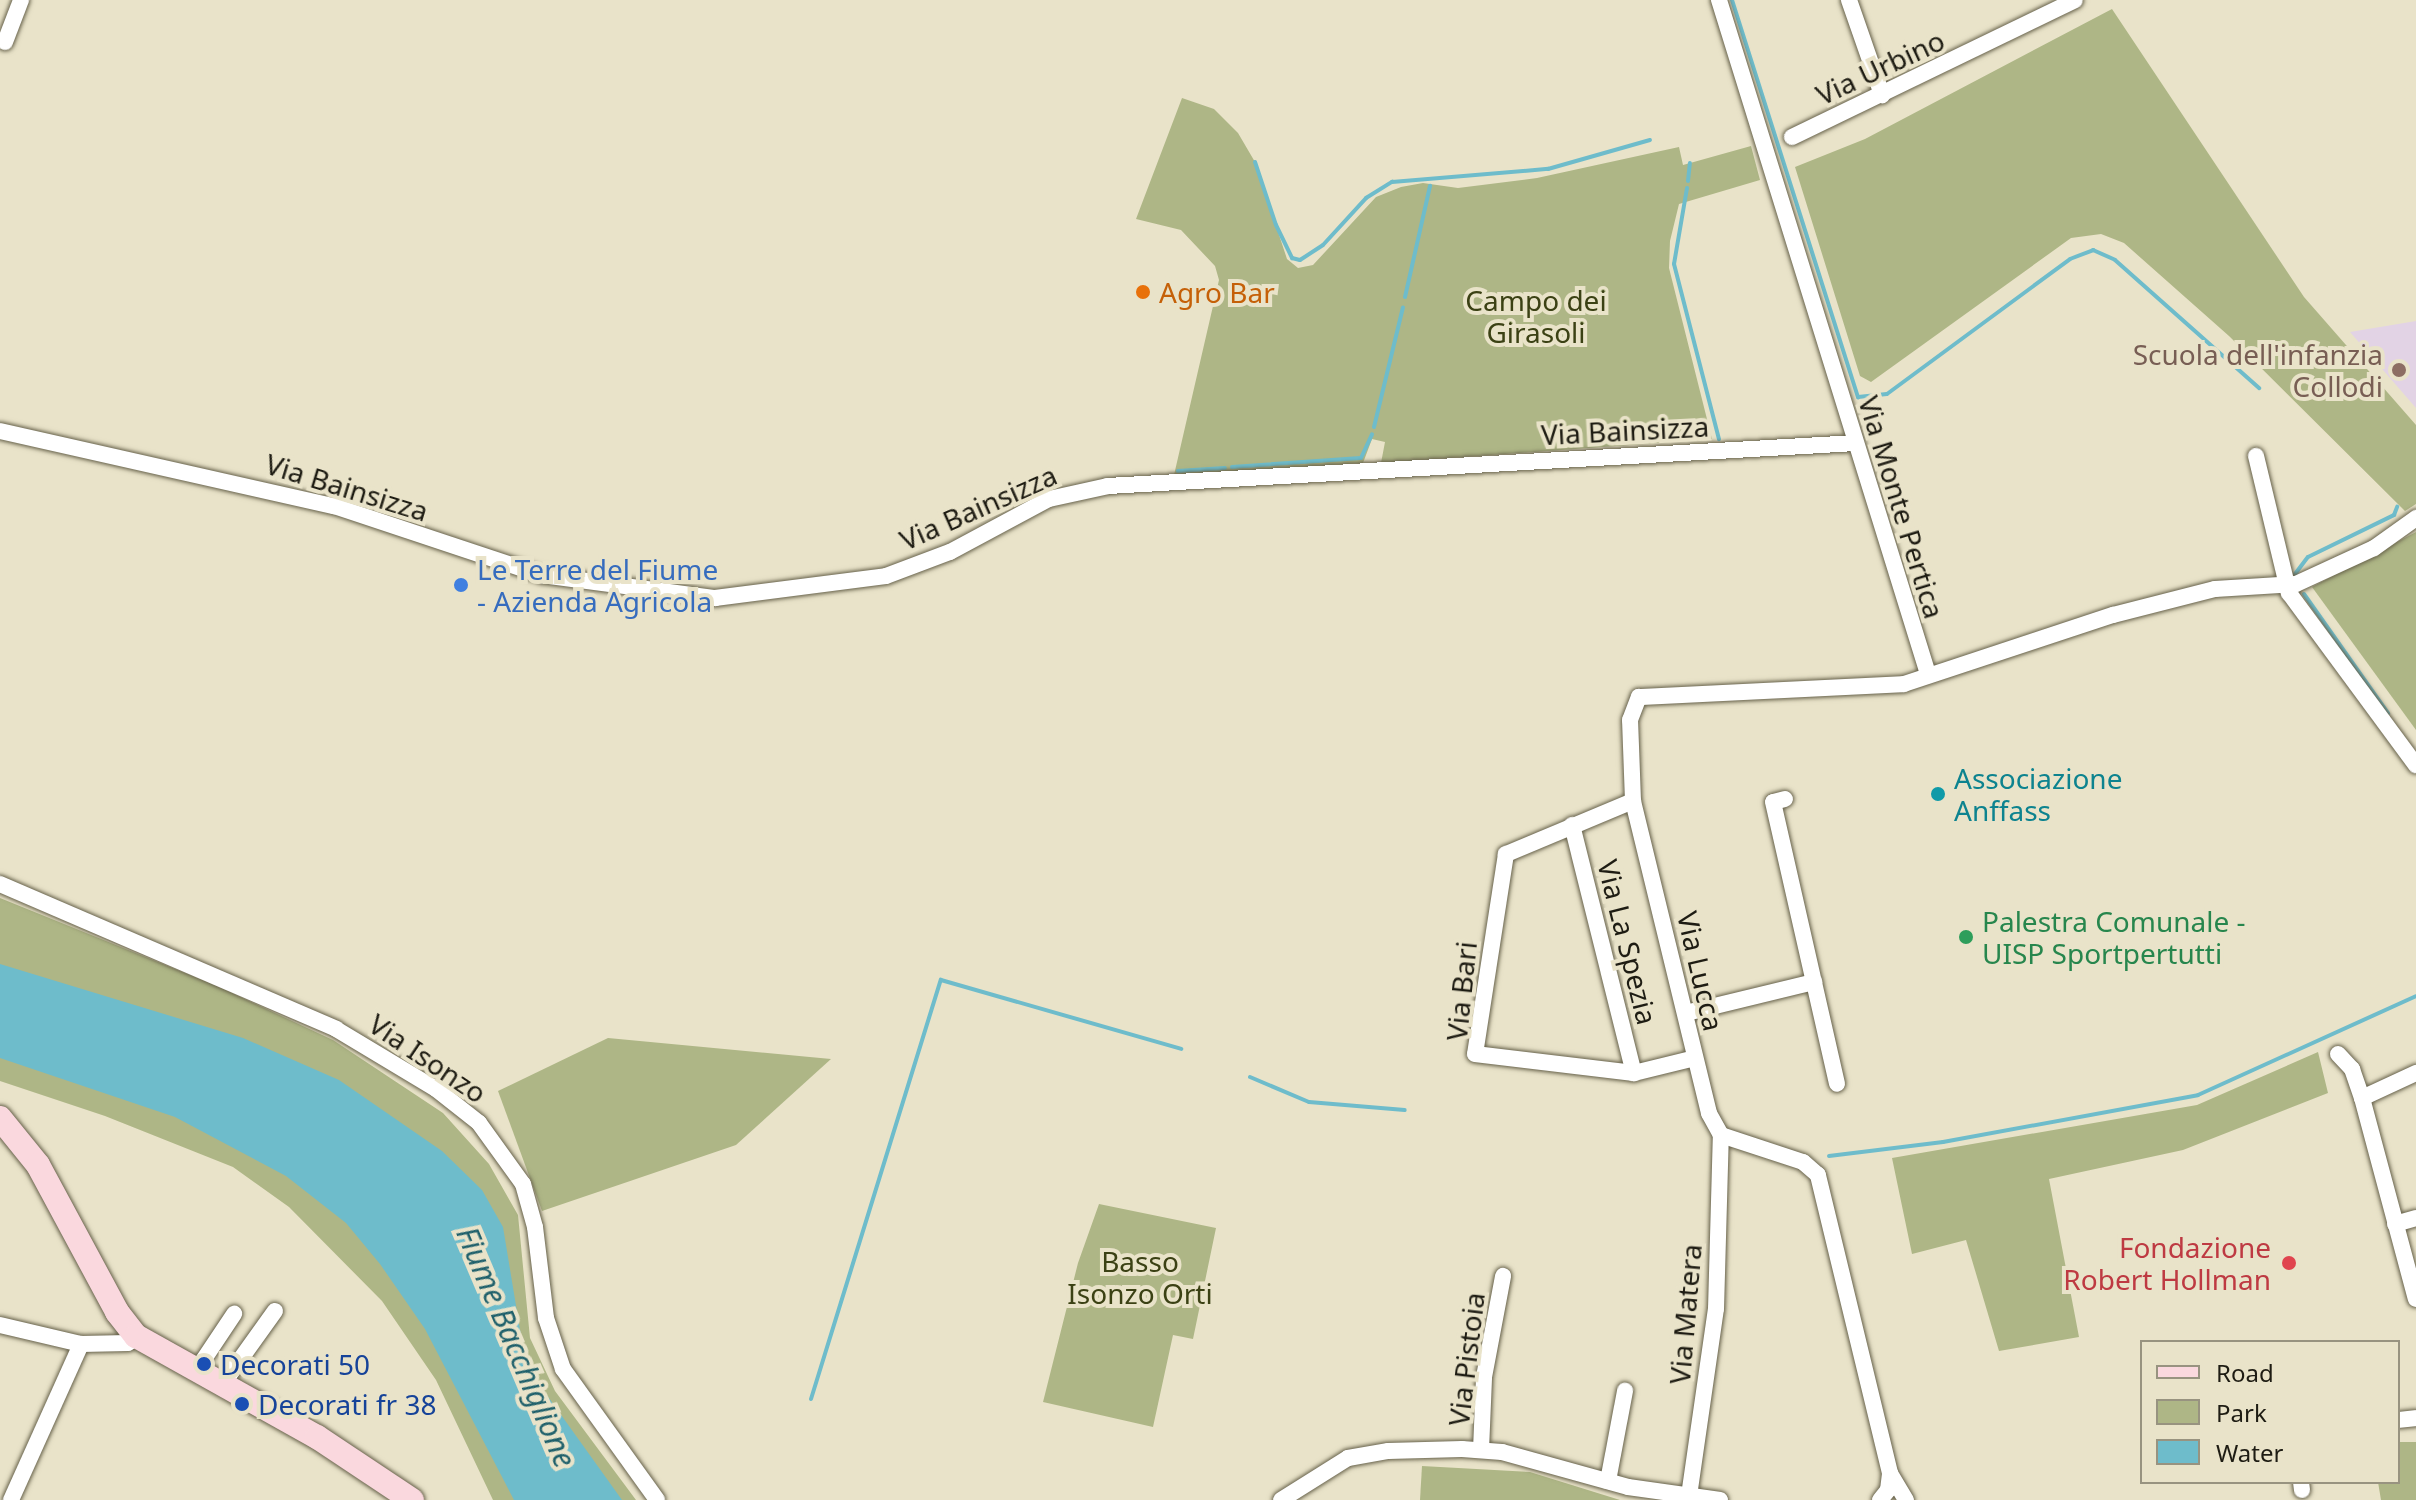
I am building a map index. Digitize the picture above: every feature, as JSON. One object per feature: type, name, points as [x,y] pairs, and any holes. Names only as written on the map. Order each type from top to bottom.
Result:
[{"type":"street","points":[[5,42],[21,0]]},
{"type":"street","name":"Via Monte Pertica","points":[[1719,0],[1928,674]]},
{"type":"street","points":[[1849,0],[1882,95]]},
{"type":"street","name":"Via Urbino","points":[[1792,137],[2075,0]]},
{"type":"street","name":"Via Bainsizza","points":[[0,431],[334,506],[542,575],[706,598],[886,576],[950,552],[1049,499],[1108,486],[1855,443]]},
{"type":"street","points":[[2256,456],[2286,587],[2416,765]]},
{"type":"street","points":[[1928,674],[2062,629],[2215,589],[2286,587],[2374,548],[2416,518]]},
{"type":"street","name":"Via Lucca","points":[[1721,1135],[1709,1113],[1633,801],[1630,720],[1639,697],[1904,684],[1928,674]]},
{"type":"street","points":[[1785,799],[1773,802],[1837,1084]]},
{"type":"street","name":"Via Bari","points":[[1633,801],[1506,854],[1475,1054],[1634,1073],[1695,1058]]},
{"type":"street","name":"Via La Spezia","points":[[1572,825],[1634,1073]]},
{"type":"street","name":"Via Isonzo","points":[[0,884],[336,1029],[436,1089],[479,1123],[523,1184],[535,1227],[546,1318],[563,1369],[657,1500]]},
{"type":"street","points":[[1686,1013],[1814,982]]},
{"type":"street","points":[[2338,1054],[2352,1069],[2362,1098],[2416,1299]]},
{"type":"street","points":[[2362,1098],[2416,1073]]},
{"type":"street","points":[[0,1118],[38,1165],[117,1312],[136,1336],[317,1437],[412,1500]]},
{"type":"street","points":[[1721,1135],[1803,1162],[1818,1175],[1890,1473],[1906,1500]]},
{"type":"street","name":"Via Matera","points":[[1689,1496],[1716,1309],[1721,1135]]},
{"type":"street","points":[[2395,1224],[2416,1218]]},
{"type":"street","name":"Via Pistoia","points":[[1481,1450],[1484,1377],[1503,1276]]},
{"type":"street","points":[[222,1385],[275,1311]]},
{"type":"street","points":[[196,1371],[234,1314]]},
{"type":"street","points":[[0,1325],[81,1344],[128,1343],[136,1336]]},
{"type":"street","points":[[11,1500],[81,1344]]},
{"type":"street","points":[[1608,1481],[1625,1391]]},
{"type":"street","points":[[1281,1500],[1348,1458],[1388,1451],[1481,1450],[1608,1481],[1720,1500]]},
{"type":"street","points":[[1880,1500],[1888,1490],[1890,1473]]},
{"type":"shaded area","name":"Scuola dell'infanzia Collodi","points":[[2416,321],[2416,408],[2350,332]]},
{"type":"green space","points":[[2112,9],[2304,297],[2416,425],[2416,504],[2405,511],[2229,336],[2124,243],[2101,234],[2071,238],[1871,382],[1860,376],[1795,167],[1865,139]]},
{"type":"green space","name":"Campo dei Girasoli","points":[[1182,98],[1214,109],[1238,133],[1255,162],[1287,259],[1298,268],[1313,265],[1376,197],[1401,187],[1423,183],[1458,188],[1537,178],[1679,147],[1683,165],[1751,146],[1760,180],[1679,204],[1670,241],[1669,268],[1712,439],[1381,463],[1385,442],[1372,439],[1363,463],[1174,475],[1219,280],[1215,266],[1181,230],[1136,219]]},
{"type":"green space","points":[[2416,532],[2416,730],[2312,587]]},
{"type":"green space","points":[[0,898],[217,986],[333,1040],[443,1113],[489,1164],[518,1215],[530,1338],[555,1391],[636,1500],[493,1500],[436,1380],[382,1301],[289,1207],[233,1167],[105,1116],[0,1081]]},
{"type":"green space","points":[[608,1038],[831,1059],[736,1145],[542,1211],[498,1091]]},
{"type":"green space","points":[[2318,1052],[2328,1093],[2183,1150],[2049,1179],[2079,1337],[1999,1351],[1966,1240],[1912,1254],[1892,1158],[2197,1105]]},
{"type":"green space","name":"Basso Isonzo Orti","points":[[1099,1204],[1216,1228],[1193,1339],[1173,1335],[1153,1427],[1043,1402],[1078,1263]]},
{"type":"green space","points":[[2400,1442],[2416,1442],[2416,1500],[2381,1500],[2378,1484],[2400,1484]]},
{"type":"green space","points":[[1422,1466],[1530,1472],[1620,1500],[1420,1500]]},
{"type":"water","name":"Fiume Bacchiglione","points":[[0,964],[243,1038],[339,1080],[442,1151],[482,1190],[503,1227],[526,1366],[622,1500],[514,1500],[425,1329],[380,1264],[346,1223],[286,1176],[175,1117],[0,1058]]},
{"type":"waterway","points":[[1732,0],[1858,397],[1887,394],[2070,259],[2093,250],[2115,260],[2259,388]]},
{"type":"waterway","points":[[1255,162],[1276,225],[1292,258],[1300,260],[1323,245],[1366,198],[1392,182],[1548,169],[1650,140]]},
{"type":"waterway","points":[[1688,181],[1690,163]]},
{"type":"waterway","points":[[1405,297],[1430,186]]},
{"type":"waterway","points":[[1687,188],[1674,264],[1719,439]]},
{"type":"waterway","points":[[1374,427],[1403,307]]},
{"type":"waterway","points":[[1232,467],[1361,458],[1372,434]]},
{"type":"waterway","points":[[1178,471],[1225,468]]},
{"type":"waterway","points":[[2295,574],[2308,557],[2394,515],[2397,507]]},
{"type":"waterway","points":[[2304,594],[2388,713]]},
{"type":"waterway","points":[[811,1399],[941,980],[1181,1049]]},
{"type":"waterway","points":[[1829,1156],[1943,1142],[2198,1095],[2416,996]]},
{"type":"waterway","points":[[1250,1077],[1309,1102],[1405,1110]]},
{"type":"place","name":"Agro Bar","points":[[1143,292]]},
{"type":"place","name":"Scuola dell'infanzia Collodi","points":[[2399,370]]},
{"type":"place","name":"Le Terre del Fiume - Azienda Agricola","points":[[461,585]]},
{"type":"place","name":"Associazione Anffass","points":[[1938,794]]},
{"type":"place","name":"Palestra Comunale - UISP Sportpertutti","points":[[1966,937]]},
{"type":"place","name":"Fondazione Robert Hollman","points":[[2289,1263]]},
{"type":"place","name":"Decorati 50","points":[[204,1364]]},
{"type":"place","name":"Decorati fr 38","points":[[242,1404]]}]
